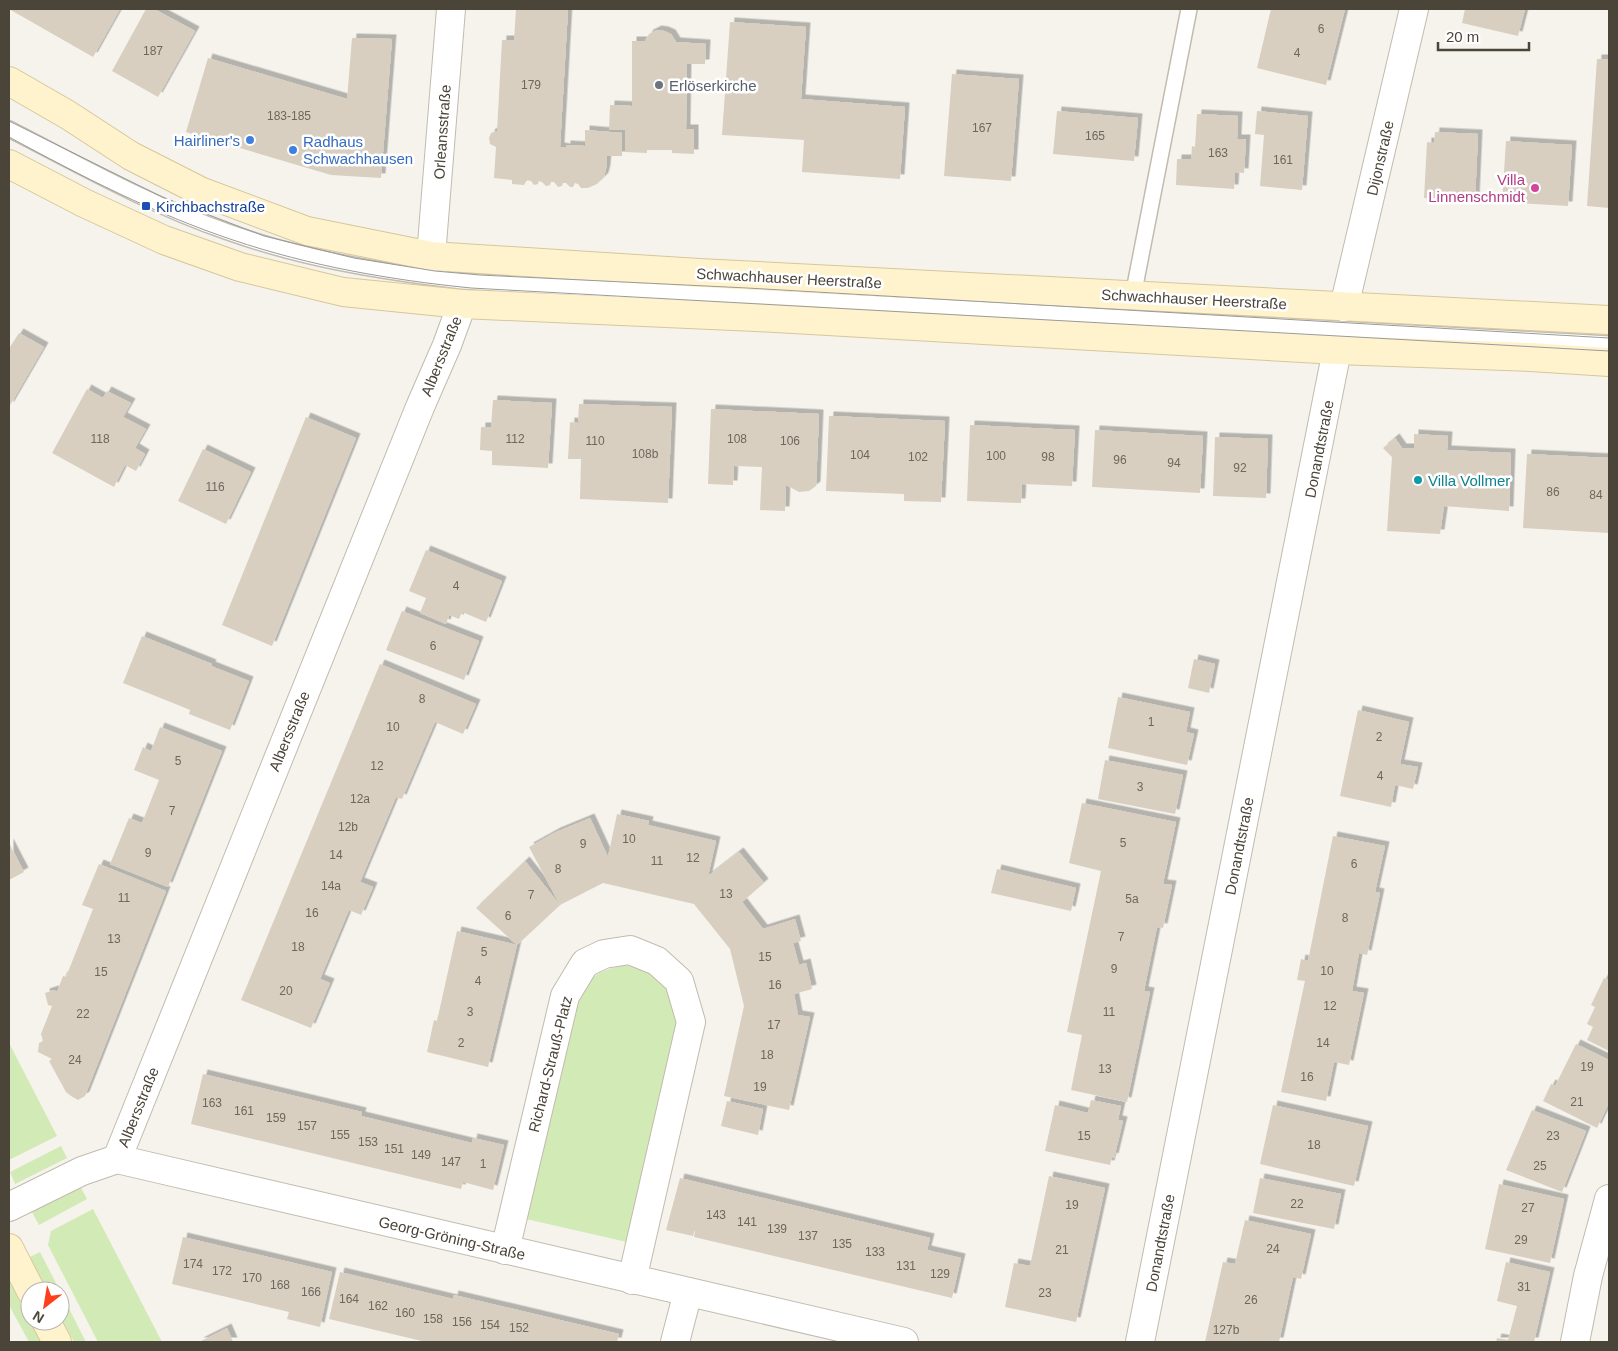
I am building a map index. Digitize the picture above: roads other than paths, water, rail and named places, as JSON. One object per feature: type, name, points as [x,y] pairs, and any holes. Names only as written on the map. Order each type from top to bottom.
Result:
[{"type":"main road","name":"Schwachhauser Heerstraße","points":[[9,81],[68,115],[131,156],[200,191],[307,232],[431,256],[699,273],[1609,320]]},
{"type":"main road","points":[[9,164],[84,203],[164,240],[240,267],[343,292],[462,304],[766,317],[1337,350],[1531,357],[1609,362]]},
{"type":"main road","points":[[9,1248],[26,1281]]},
{"type":"main road","points":[[52,1331],[58,1342]]},
{"type":"street","name":"Orleansstraße","points":[[431,256],[451,9]]},
{"type":"street","name":"Dijonstraße","points":[[1344,307],[1414,9]]},
{"type":"street","name":"Albersstraße","points":[[116,1159],[462,304]]},
{"type":"street","name":"Donandtstraße","points":[[1140,1342],[1337,350]]},
{"type":"street","name":"Richard-Strauß-Platz","points":[[505,1250],[565,996],[585,963],[604,954],[630,950],[657,961],[679,981],[692,1022],[632,1280]]},
{"type":"street","points":[[9,1207],[82,1171],[116,1159]]},
{"type":"street","name":"Georg-Gröning-Straße","points":[[116,1159],[904,1342]]},
{"type":"street","points":[[1575,1342],[1588,1276],[1609,1199]]},
{"type":"street","points":[[674,1342],[688,1292]]},
{"type":"lane","points":[[1133,296],[1189,9]]},
{"type":"lane","points":[[9,129],[150,201],[228,232],[276,248],[406,275],[472,281],[1609,344]]},
{"type":"tram line","points":[[9,121],[162,197],[264,236],[354,258],[435,271],[1609,338]]},
{"type":"tram line","points":[[9,137],[119,193],[204,230],[262,249],[321,265],[411,281],[471,288],[1609,351]]},
{"type":"place","name":"Erlöserkirche","points":[[659,85]]},
{"type":"place","name":"Hairliner's","points":[[250,140]]},
{"type":"place","name":"Radhaus Schwachhausen","points":[[293,150]]},
{"type":"place","name":"Villa Linnenschmidt","points":[[1535,188]]},
{"type":"place","name":"Kirchbachstraße","points":[[146,206]]},
{"type":"place","name":"Villa Vollmer","points":[[1418,480]]}]
